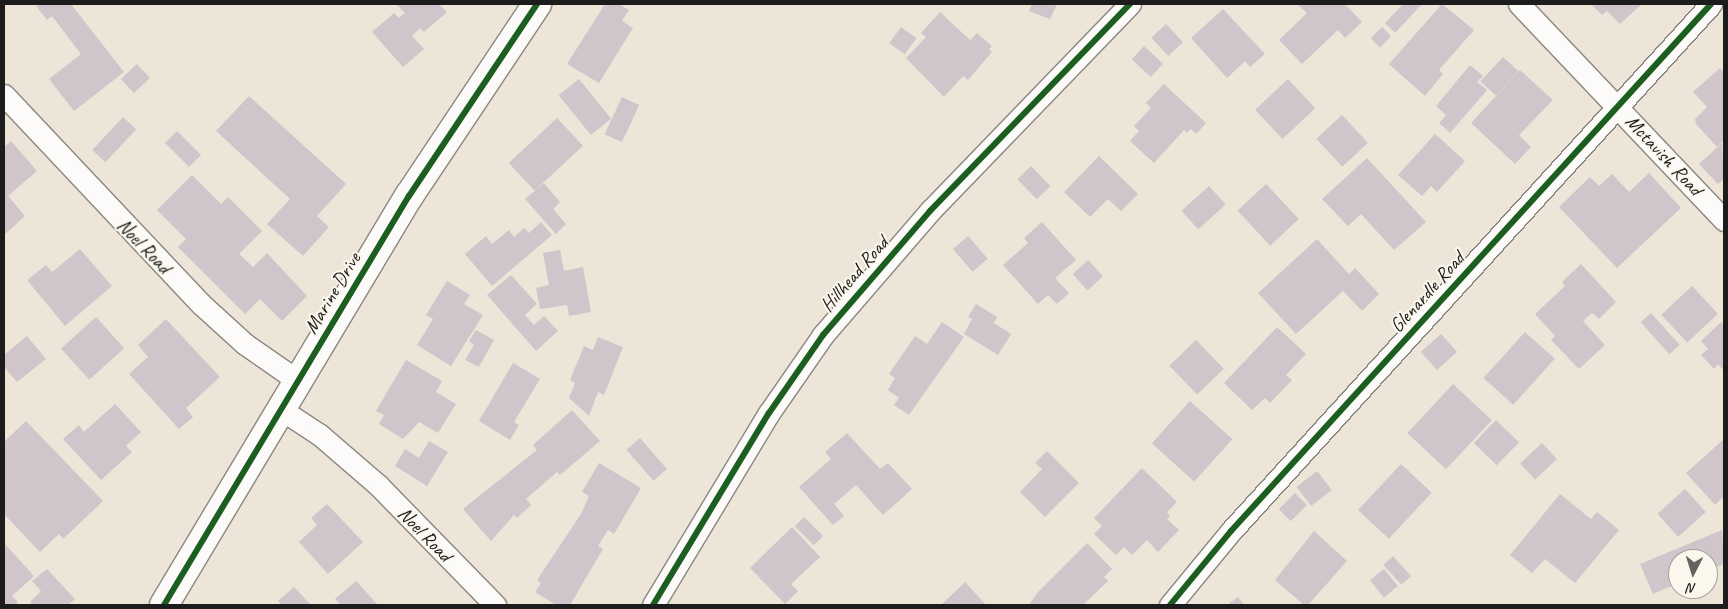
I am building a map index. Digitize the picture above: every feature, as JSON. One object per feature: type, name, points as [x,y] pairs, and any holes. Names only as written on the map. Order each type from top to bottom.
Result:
[{"type":"street","name":"Marine Drive","points":[[164,605],[409,196],[537,4]]},
{"type":"street","name":"Hillhead Road","points":[[653,605],[769,413],[823,335],[930,210],[1130,4]]},
{"type":"street","name":"Mctavish Road","points":[[1520,4],[1619,106],[1724,220]]},
{"type":"street","name":"Glenardle Road","points":[[1170,605],[1231,531],[1711,4]]},
{"type":"street","name":"Noel Road","points":[[4,95],[200,304],[245,344],[298,381]]},
{"type":"street","name":"Noel Road","points":[[282,410],[320,435],[378,485],[495,605]]},
{"type":"building","points":[[40,4],[71,4],[124,72],[74,111],[49,79],[81,54],[52,16],[47,20],[36,6]]},
{"type":"building","points":[[396,4],[439,4],[447,12],[424,32],[420,28],[412,36],[424,49],[403,67],[372,32],[394,13],[399,18],[405,13]]},
{"type":"building","points":[[605,4],[619,4],[629,10],[622,21],[633,28],[599,83],[567,64]]},
{"type":"building","points":[[1032,4],[1057,4],[1050,19],[1029,11]]},
{"type":"building","points":[[1297,4],[1345,4],[1362,22],[1345,38],[1338,30],[1302,64],[1279,40],[1307,13]]},
{"type":"building","points":[[1403,4],[1422,4],[1395,33],[1385,23]]},
{"type":"building","points":[[1442,4],[1474,30],[1439,70],[1443,74],[1425,96],[1389,64]]},
{"type":"building","points":[[1591,4],[1642,4],[1620,24],[1607,11],[1602,15]]},
{"type":"building","points":[[1223,9],[1265,54],[1250,67],[1245,61],[1227,78],[1191,38]]},
{"type":"building","points":[[940,12],[970,40],[977,33],[992,46],[989,49],[992,52],[968,80],[963,76],[944,97],[906,58],[926,37],[921,33]]},
{"type":"building","points":[[1166,24],[1183,42],[1168,56],[1151,38]]},
{"type":"building","points":[[901,27],[916,38],[905,54],[889,43]]},
{"type":"building","points":[[1382,27],[1391,36],[1380,48],[1371,38]]},
{"type":"building","points":[[1144,46],[1163,64],[1151,77],[1132,59]]},
{"type":"building","points":[[1503,57],[1518,71],[1496,95],[1480,81]]},
{"type":"building","points":[[137,64],[150,78],[134,93],[121,79]]},
{"type":"building","points":[[1470,65],[1483,76],[1477,82],[1487,90],[1450,133],[1439,123],[1446,115],[1436,106]]},
{"type":"building","points":[[1720,68],[1724,73],[1724,140],[1717,147],[1696,124],[1695,119],[1707,107],[1693,92]]},
{"type":"building","points":[[1520,70],[1553,100],[1519,135],[1531,147],[1515,164],[1471,123]]},
{"type":"building","points":[[579,79],[611,119],[591,135],[559,95]]},
{"type":"building","points":[[1288,79],[1315,108],[1282,139],[1255,110]]},
{"type":"building","points":[[1164,84],[1206,123],[1196,134],[1191,129],[1187,133],[1184,130],[1154,163],[1130,141],[1139,131],[1134,126],[1151,108],[1146,103]]},
{"type":"building","points":[[249,96],[346,184],[317,216],[329,227],[303,256],[267,224],[290,199],[216,131]]},
{"type":"building","points":[[622,97],[639,105],[622,142],[605,134]]},
{"type":"building","points":[[1342,115],[1368,143],[1342,167],[1316,139]]},
{"type":"building","points":[[123,117],[136,129],[105,162],[92,150]]},
{"type":"building","points":[[557,118],[583,146],[535,191],[509,163]]},
{"type":"building","points":[[177,131],[201,155],[189,167],[165,143]]},
{"type":"building","points":[[1435,134],[1465,161],[1437,192],[1431,186],[1422,196],[1398,175]]},
{"type":"building","points":[[11,141],[37,171],[8,196],[25,216],[4,235],[4,147]]},
{"type":"building","points":[[1722,143],[1724,179],[1718,184],[1699,164]]},
{"type":"building","points":[[1099,156],[1138,194],[1121,211],[1108,199],[1090,217],[1064,192]]},
{"type":"building","points":[[1367,158],[1426,222],[1394,250],[1361,214],[1348,226],[1322,199]]},
{"type":"building","points":[[1031,166],[1050,186],[1037,199],[1017,179]]},
{"type":"building","points":[[1649,173],[1681,208],[1617,268],[1559,207],[1590,177],[1599,186],[1612,174],[1629,192]]},
{"type":"building","points":[[192,175],[221,204],[228,197],[262,231],[239,254],[253,267],[267,253],[307,296],[282,321],[260,299],[245,314],[178,247],[186,239],[157,210]]},
{"type":"building","points":[[544,183],[560,202],[553,209],[566,224],[556,234],[525,199]]},
{"type":"building","points":[[1266,184],[1299,219],[1270,246],[1237,211]]},
{"type":"building","points":[[1209,186],[1226,205],[1198,229],[1182,211]]},
{"type":"building","points":[[541,222],[552,235],[492,286],[465,254],[486,236],[492,244],[509,230],[514,237],[524,228],[529,233]]},
{"type":"building","points":[[1042,222],[1076,260],[1055,278],[1069,293],[1057,304],[1048,295],[1038,304],[1003,265],[1028,243],[1024,238]]},
{"type":"building","points":[[968,236],[988,259],[973,272],[953,249]]},
{"type":"building","points":[[1317,239],[1349,274],[1355,268],[1379,294],[1362,311],[1343,291],[1296,334],[1258,293]]},
{"type":"building","points":[[80,249],[112,286],[65,326],[27,280],[46,265],[52,272]]},
{"type":"building","points":[[560,250],[564,271],[583,267],[591,312],[569,316],[567,305],[540,309],[536,288],[549,285],[543,253]]},
{"type":"building","points":[[1088,260],[1103,276],[1088,290],[1073,274]]},
{"type":"building","points":[[1581,264],[1616,302],[1599,319],[1592,313],[1583,321],[1605,345],[1579,369],[1551,340],[1555,336],[1535,314],[1565,286],[1562,282]]},
{"type":"building","points":[[511,275],[537,304],[525,315],[534,325],[544,316],[558,331],[536,351],[487,295]]},
{"type":"building","points":[[447,281],[470,295],[464,304],[483,315],[451,366],[417,345],[433,319],[426,315]]},
{"type":"building","points":[[1692,286],[1718,314],[1687,342],[1661,315]]},
{"type":"building","points":[[976,304],[997,317],[994,323],[1011,334],[998,355],[964,334],[972,319],[968,317]]},
{"type":"building","points":[[1651,313],[1680,345],[1669,354],[1641,322]]},
{"type":"building","points":[[96,317],[124,348],[89,380],[61,348]]},
{"type":"building","points":[[166,319],[220,377],[186,408],[193,417],[179,429],[129,374],[148,357],[138,345]]},
{"type":"building","points":[[942,322],[964,337],[909,415],[894,405],[899,398],[888,390],[895,378],[889,374],[915,336],[927,344]]},
{"type":"building","points":[[1721,322],[1724,325],[1724,371],[1718,364],[1714,369],[1701,355],[1708,349],[1701,341]]},
{"type":"building","points":[[1277,327],[1306,354],[1286,375],[1292,380],[1270,403],[1265,398],[1252,410],[1224,383]]},
{"type":"building","points":[[476,330],[494,340],[479,367],[465,360],[474,345],[469,341]]},
{"type":"building","points":[[1525,332],[1555,359],[1513,405],[1484,378]]},
{"type":"building","points":[[1441,334],[1457,352],[1437,370],[1421,352]]},
{"type":"building","points":[[27,336],[46,359],[17,382],[4,367],[4,355]]},
{"type":"building","points":[[598,337],[623,347],[604,395],[598,392],[589,416],[569,398],[575,383],[570,380],[584,346],[593,350]]},
{"type":"building","points":[[1196,340],[1224,369],[1197,394],[1169,366]]},
{"type":"building","points":[[406,360],[442,381],[436,392],[456,404],[438,433],[419,422],[403,439],[379,424],[384,415],[376,411]]},
{"type":"building","points":[[513,363],[540,379],[514,422],[519,425],[510,440],[479,421]]},
{"type":"building","points":[[1453,384],[1492,420],[1446,469],[1407,433]]},
{"type":"building","points":[[1190,401],[1232,439],[1194,481],[1152,443]]},
{"type":"building","points":[[115,404],[141,432],[126,446],[132,452],[101,480],[63,439],[79,425],[84,432]]},
{"type":"building","points":[[572,410],[600,441],[560,475],[557,472],[526,499],[531,505],[517,518],[514,515],[491,541],[463,509],[537,450],[533,445]]},
{"type":"building","points":[[1496,420],[1519,442],[1497,465],[1474,443]]},
{"type":"building","points":[[26,421],[103,501],[63,539],[59,534],[40,552],[4,514],[4,442]]},
{"type":"building","points":[[847,433],[880,469],[888,463],[912,489],[883,515],[856,485],[834,504],[844,516],[833,525],[799,487],[831,459],[825,452]]},
{"type":"building","points":[[640,438],[667,469],[653,481],[626,450]]},
{"type":"building","points":[[1724,439],[1724,496],[1715,505],[1686,473]]},
{"type":"building","points":[[429,441],[448,452],[427,486],[395,466],[405,449],[419,458]]},
{"type":"building","points":[[1542,443],[1557,459],[1535,480],[1520,463]]},
{"type":"building","points":[[1047,451],[1079,483],[1045,517],[1020,492],[1042,469],[1035,463]]},
{"type":"building","points":[[599,463],[641,488],[614,534],[608,530],[598,546],[603,549],[570,605],[556,605],[535,592],[541,583],[537,580],[581,514],[589,496],[582,492]]},
{"type":"building","points":[[1401,464],[1432,493],[1389,539],[1358,510]]},
{"type":"building","points":[[1142,468],[1177,502],[1167,512],[1170,516],[1167,519],[1179,530],[1158,552],[1147,540],[1132,555],[1124,547],[1116,555],[1094,534],[1102,526],[1094,518]]},
{"type":"building","points":[[1317,471],[1332,490],[1311,506],[1297,487]]},
{"type":"building","points":[[1685,489],[1706,512],[1678,537],[1658,514]]},
{"type":"building","points":[[1295,493],[1307,505],[1291,521],[1279,509]]},
{"type":"building","points":[[1560,494],[1591,519],[1597,512],[1619,530],[1575,583],[1545,559],[1532,573],[1510,555]]},
{"type":"building","points":[[327,504],[363,542],[328,574],[299,542],[317,525],[311,518]]},
{"type":"building","points":[[804,517],[823,536],[814,545],[795,526]]},
{"type":"building","points":[[792,527],[820,557],[791,584],[798,591],[785,604],[750,568]]},
{"type":"building","points":[[1722,530],[1724,564],[1718,566],[1718,549],[1676,549]]},
{"type":"building","points":[[1314,531],[1347,561],[1308,605],[1304,605],[1275,580]]},
{"type":"building","points":[[4,543],[34,576],[12,596],[18,602],[15,605],[4,605]]},
{"type":"building","points":[[1087,543],[1112,569],[1104,577],[1108,581],[1083,605],[1032,605],[1030,603],[1039,591]]},
{"type":"building","points":[[1668,552],[1668,587],[1653,594],[1640,564]]},
{"type":"building","points":[[1393,556],[1411,576],[1401,585],[1383,565]]},
{"type":"building","points":[[47,569],[75,599],[68,605],[33,605],[30,602],[41,591],[32,581]]},
{"type":"building","points":[[1384,569],[1398,586],[1384,597],[1370,580]]},
{"type":"building","points":[[356,581],[378,605],[341,605],[335,599]]},
{"type":"building","points":[[965,582],[986,605],[941,605]]},
{"type":"building","points":[[294,587],[311,605],[282,605],[278,601]]},
{"type":"building","points":[[1238,597],[1244,605],[1227,605]]},
{"type":"cycle path","points":[[164,605],[409,196],[537,4]]},
{"type":"cycle path","points":[[653,605],[769,413],[823,335],[930,211],[1130,4]]},
{"type":"cycle path","points":[[1170,605],[1231,531],[1711,4]]}]
